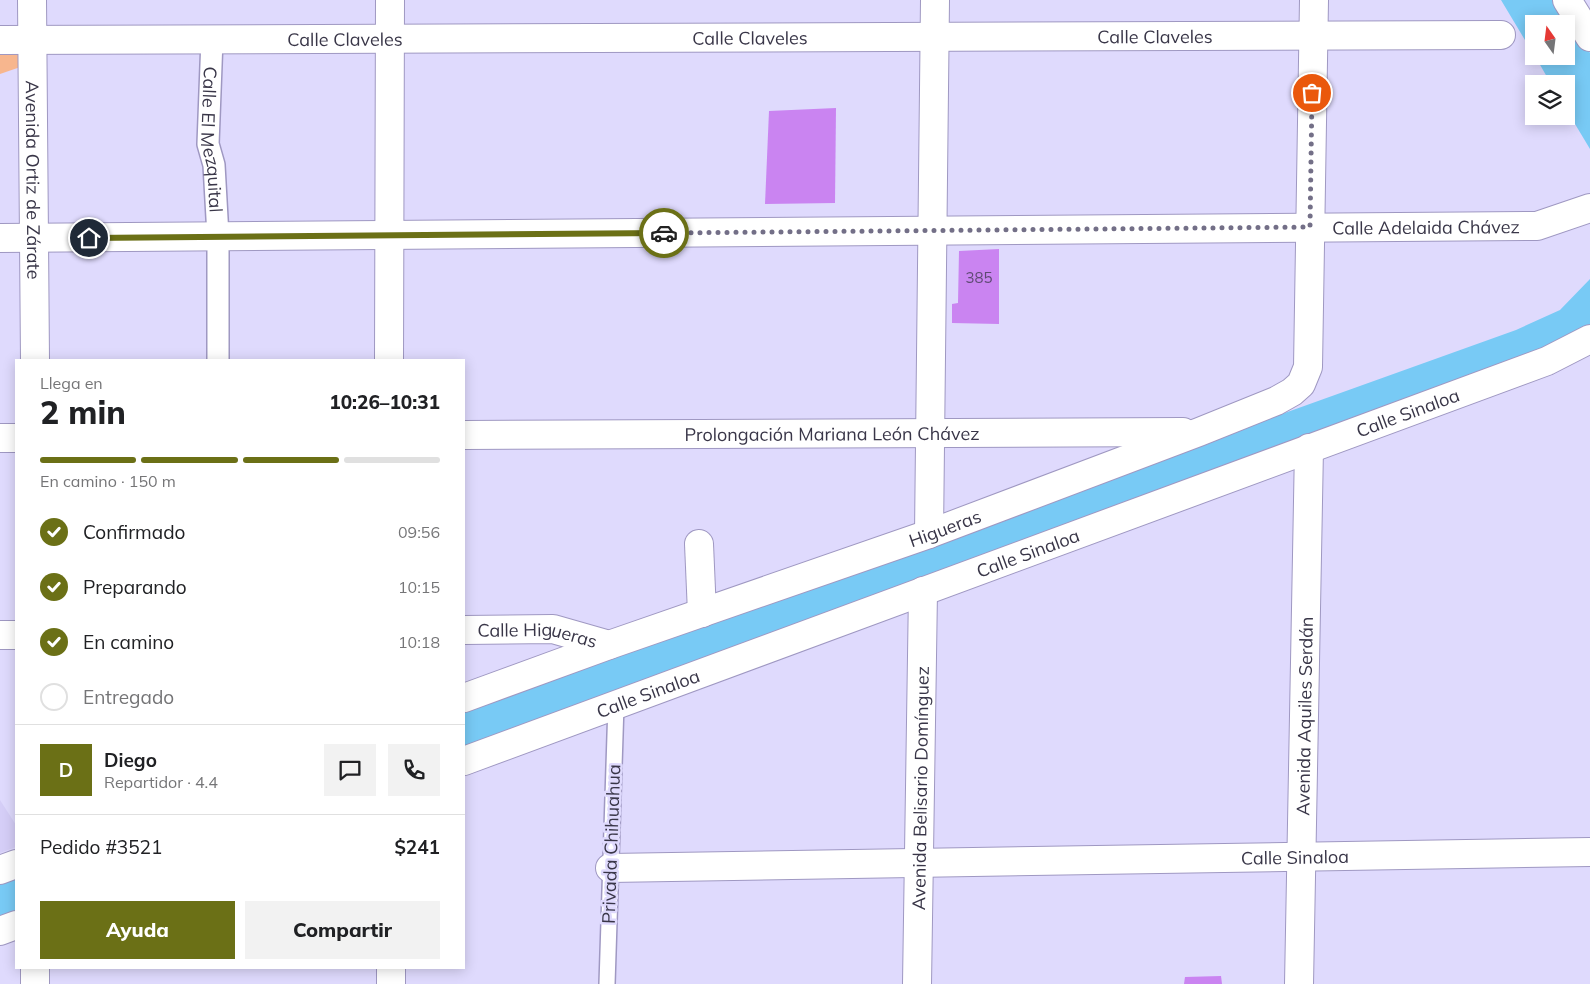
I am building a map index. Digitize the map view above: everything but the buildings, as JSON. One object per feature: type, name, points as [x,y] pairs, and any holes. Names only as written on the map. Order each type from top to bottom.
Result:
[{"type":"street","name":"Avenida Ortiz de Zárate","points":[[32,0],[35,359]]},
{"type":"street","points":[[388,359],[390,0]]},
{"type":"street","points":[[929,534],[935,0]]},
{"type":"street","name":"Higueras","points":[[465,698],[609,645],[929,534],[1276,401],[1301,384],[1308,367],[1314,0]]},
{"type":"street","points":[[1567,0],[1590,38]]},
{"type":"street","name":"Calle Claveles","points":[[0,40],[1501,34]]},
{"type":"street","name":"Calle El Mezquital","points":[[212,39],[208,144],[214,164],[218,236],[218,359]]},
{"type":"street","name":"Calle Adelaida Chávez","points":[[0,238],[1537,226],[1590,208]]},
{"type":"street","name":"Calle Sinaloa","points":[[465,760],[1547,361],[1590,339]]},
{"type":"street","name":"Prolongación Mariana León Chávez","points":[[465,435],[1199,432]]},
{"type":"street","points":[[0,438],[15,438]]},
{"type":"street","name":"Avenida Aquiles Serdán","points":[[1299,984],[1309,448]]},
{"type":"street","points":[[699,544],[702,613]]},
{"type":"street","name":"Avenida Belisario Domínguez","points":[[917,984],[923,591]]},
{"type":"street","name":"Calle Higueras","points":[[465,630],[553,629],[609,645]]},
{"type":"street","points":[[0,635],[15,635]]},
{"type":"street","name":"Calle Sinaloa","points":[[610,868],[1590,852]]},
{"type":"street","points":[[0,870],[15,864]]},
{"type":"street","points":[[0,931],[15,925]]},
{"type":"street","points":[[35,969],[35,984]]},
{"type":"street","points":[[391,969],[391,984]]},
{"type":"lane","name":"Privada Chihuahua","points":[[608,984],[616,704]]},
{"type":"shaded area","points":[[0,36],[32,63],[0,74]]},
{"type":"shaded area","points":[[0,800],[15,823],[15,847],[0,853]]},
{"type":"water","points":[[1501,0],[1558,0],[1567,15],[1525,15],[1525,40]]},
{"type":"water","points":[[1575,28],[1590,53],[1590,149],[1575,124],[1575,75],[1546,75],[1540,65],[1575,65]]},
{"type":"water","points":[[1590,279],[1590,328],[1577,339],[465,751],[465,707],[1516,330],[1560,310]]},
{"type":"water","points":[[15,877],[15,916],[0,922],[0,883]]},
{"type":"way so far","points":[[664,233],[1310,227],[1312,93]]},
{"type":"route","points":[[89,238],[664,233]]}]
